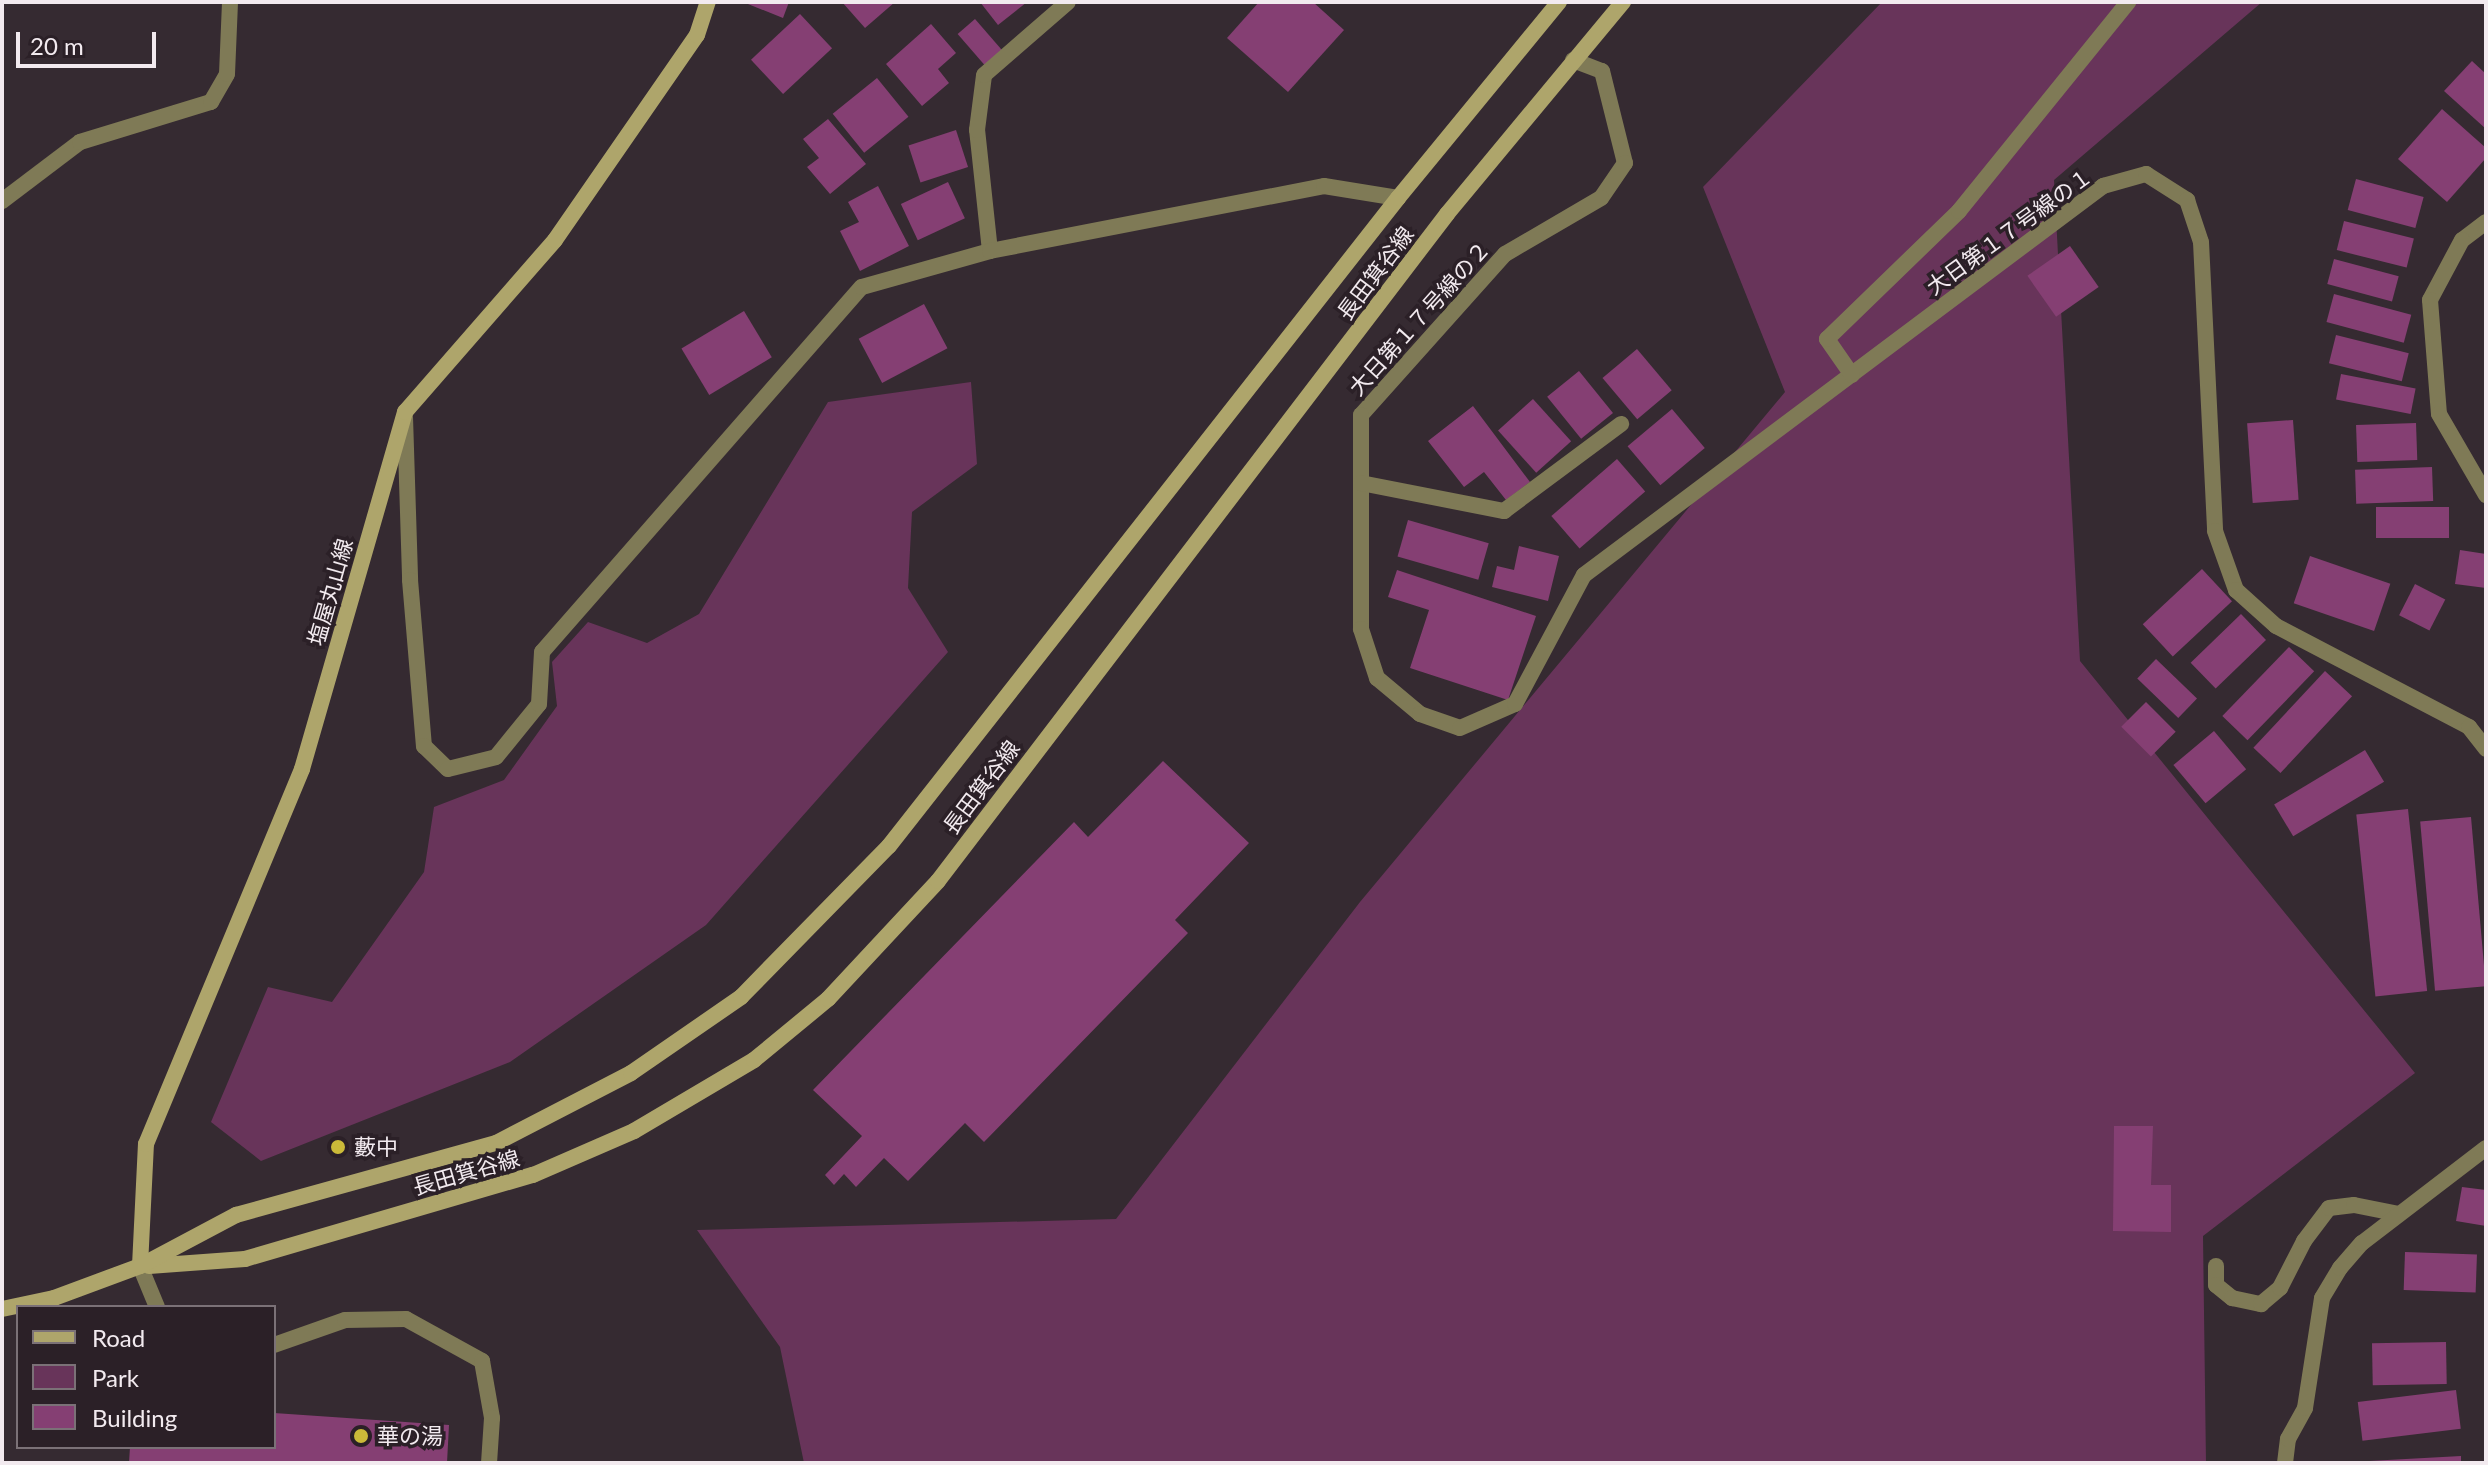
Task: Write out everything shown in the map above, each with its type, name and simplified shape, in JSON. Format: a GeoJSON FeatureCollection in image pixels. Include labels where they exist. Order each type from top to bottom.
{"type":"FeatureCollection","features":[{"type":"Feature","properties":{"kind":"street"},"geometry":{"type":"LineString","coordinates":[[2,201],[80,142],[211,102],[227,74],[230,2]]}},
{"type":"Feature","properties":{"kind":"street","name":"塩屋丸山線"},"geometry":{"type":"LineString","coordinates":[[140,1266],[146,1144],[302,769],[405,412],[555,240],[697,35],[708,2]]}},
{"type":"Feature","properties":{"kind":"street"},"geometry":{"type":"LineString","coordinates":[[990,251],[977,130],[984,75],[1068,2]]}},
{"type":"Feature","properties":{"kind":"street","name":"長田箕谷線"},"geometry":{"type":"LineString","coordinates":[[21,1305],[54,1298],[140,1266],[236,1215],[457,1157],[538,1124],[631,1073],[741,997],[889,846],[1398,198],[1559,2]]}},
{"type":"Feature","properties":{"kind":"street","name":"長田箕谷線"},"geometry":{"type":"LineString","coordinates":[[140,1266],[245,1259],[533,1175],[634,1131],[754,1060],[828,999],[938,881],[1447,214],[1623,2]]}},
{"type":"Feature","properties":{"kind":"street"},"geometry":{"type":"LineString","coordinates":[[1852,375],[1827,339],[1959,211],[2128,2]]}},
{"type":"Feature","properties":{"kind":"street","name":"大日第１７号線の２"},"geometry":{"type":"LineString","coordinates":[[1420,714],[1377,678],[1361,629],[1361,415],[1505,254],[1601,198],[1625,163],[1602,71],[1573,60]]}},
{"type":"Feature","properties":{"kind":"street","name":"大日第１７号線の１"},"geometry":{"type":"LineString","coordinates":[[1420,714],[1460,728],[1515,704],[1584,575],[2103,186],[2146,174],[2187,200],[2201,242],[2215,531],[2236,590],[2276,626],[2469,727],[2486,749]]}},
{"type":"Feature","properties":{"kind":"street"},"geometry":{"type":"LineString","coordinates":[[405,412],[410,580],[424,746],[448,769],[496,757],[539,704],[542,652],[862,287],[990,251],[1324,186],[1398,198]]}},
{"type":"Feature","properties":{"kind":"street"},"geometry":{"type":"LineString","coordinates":[[2486,222],[2462,240],[2430,300],[2439,414],[2486,495]]}},
{"type":"Feature","properties":{"kind":"street"},"geometry":{"type":"LineString","coordinates":[[1361,483],[1504,511],[1621,424]]}},
{"type":"Feature","properties":{"kind":"street"},"geometry":{"type":"LineString","coordinates":[[2285,1463],[2288,1439],[2305,1408],[2322,1298],[2362,1243],[2486,1148]]}},
{"type":"Feature","properties":{"kind":"street"},"geometry":{"type":"LineString","coordinates":[[2216,1266],[2216,1285],[2232,1298],[2261,1304],[2280,1288],[2304,1241],[2329,1208],[2354,1205],[2399,1214]]}},
{"type":"Feature","properties":{"kind":"street"},"geometry":{"type":"LineString","coordinates":[[140,1266],[156,1305]]}},
{"type":"Feature","properties":{"kind":"street"},"geometry":{"type":"LineString","coordinates":[[276,1344],[345,1320],[406,1319],[482,1361],[492,1418],[489,1463]]}},
{"type":"Feature","properties":{"kind":"green space"},"geometry":{"type":"Polygon","coordinates":[[[1882,2],[2262,2],[2054,180],[2080,661],[2415,1073],[2203,1236],[2206,1463],[804,1463],[780,1347],[697,1230],[1116,1219],[1360,902],[1785,392],[1703,187],[1882,2]]]}},
{"type":"Feature","properties":{"kind":"green space"},"geometry":{"type":"Polygon","coordinates":[[[971,382],[977,464],[912,512],[908,588],[948,652],[706,925],[510,1062],[261,1161],[211,1122],[268,987],[332,1002],[424,872],[434,807],[504,780],[557,706],[552,662],[588,622],[647,643],[699,614],[828,402],[971,382]]]}},
{"type":"Feature","properties":{"kind":"building"},"geometry":{"type":"Polygon","coordinates":[[[743,2],[789,2],[783,18],[743,2]]]}},
{"type":"Feature","properties":{"kind":"building"},"geometry":{"type":"Polygon","coordinates":[[[842,2],[895,2],[865,28],[842,2]]]}},
{"type":"Feature","properties":{"kind":"building"},"geometry":{"type":"Polygon","coordinates":[[[980,2],[1027,2],[998,25],[980,2]]]}},
{"type":"Feature","properties":{"kind":"building"},"geometry":{"type":"Polygon","coordinates":[[[1259,2],[1313,2],[1344,30],[1288,92],[1227,38],[1259,2]]]}},
{"type":"Feature","properties":{"kind":"building"},"geometry":{"type":"Polygon","coordinates":[[[800,14],[832,48],[783,94],[751,60],[800,14]]]}},
{"type":"Feature","properties":{"kind":"building"},"geometry":{"type":"Polygon","coordinates":[[[975,19],[1002,50],[985,65],[958,34],[975,19]]]}},
{"type":"Feature","properties":{"kind":"building"},"geometry":{"type":"Polygon","coordinates":[[[931,24],[956,53],[938,69],[949,83],[922,106],[886,64],[931,24]]]}},
{"type":"Feature","properties":{"kind":"building"},"geometry":{"type":"Polygon","coordinates":[[[2472,61],[2486,74],[2486,129],[2444,91],[2472,61]]]}},
{"type":"Feature","properties":{"kind":"building"},"geometry":{"type":"Polygon","coordinates":[[[877,78],[908,117],[864,153],[833,114],[877,78]]]}},
{"type":"Feature","properties":{"kind":"building"},"geometry":{"type":"Polygon","coordinates":[[[2442,109],[2486,148],[2486,158],[2447,202],[2398,159],[2442,109]]]}},
{"type":"Feature","properties":{"kind":"building"},"geometry":{"type":"Polygon","coordinates":[[[828,119],[866,164],[830,194],[807,167],[819,158],[803,139],[828,119]]]}},
{"type":"Feature","properties":{"kind":"building"},"geometry":{"type":"Polygon","coordinates":[[[956,130],[968,167],[920,183],[908,145],[956,130]]]}},
{"type":"Feature","properties":{"kind":"building"},"geometry":{"type":"Polygon","coordinates":[[[2356,179],[2424,197],[2415,228],[2348,210],[2356,179]]]}},
{"type":"Feature","properties":{"kind":"building"},"geometry":{"type":"Polygon","coordinates":[[[948,182],[965,218],[918,240],[901,204],[948,182]]]}},
{"type":"Feature","properties":{"kind":"building"},"geometry":{"type":"Polygon","coordinates":[[[878,186],[909,246],[860,271],[840,231],[859,222],[848,202],[878,186]]]}},
{"type":"Feature","properties":{"kind":"building"},"geometry":{"type":"Polygon","coordinates":[[[2344,221],[2414,238],[2407,268],[2337,250],[2344,221]]]}},
{"type":"Feature","properties":{"kind":"building"},"geometry":{"type":"Polygon","coordinates":[[[2070,246],[2099,287],[2056,317],[2027,276],[2070,246]]]}},
{"type":"Feature","properties":{"kind":"building"},"geometry":{"type":"Polygon","coordinates":[[[2334,259],[2399,276],[2392,301],[2327,284],[2334,259]]]}},
{"type":"Feature","properties":{"kind":"building"},"geometry":{"type":"Polygon","coordinates":[[[2334,294],[2411,315],[2404,343],[2326,322],[2334,294]]]}},
{"type":"Feature","properties":{"kind":"building"},"geometry":{"type":"Polygon","coordinates":[[[924,304],[947,348],[882,383],[859,339],[924,304]]]}},
{"type":"Feature","properties":{"kind":"building"},"geometry":{"type":"Polygon","coordinates":[[[744,311],[772,357],[709,395],[681,349],[744,311]]]}},
{"type":"Feature","properties":{"kind":"building"},"geometry":{"type":"Polygon","coordinates":[[[2336,335],[2409,353],[2402,381],[2329,363],[2336,335]]]}},
{"type":"Feature","properties":{"kind":"building"},"geometry":{"type":"Polygon","coordinates":[[[1637,349],[1672,390],[1637,419],[1603,378],[1637,349]]]}},
{"type":"Feature","properties":{"kind":"building"},"geometry":{"type":"Polygon","coordinates":[[[1579,371],[1613,413],[1581,439],[1547,397],[1579,371]]]}},
{"type":"Feature","properties":{"kind":"building"},"geometry":{"type":"Polygon","coordinates":[[[2341,374],[2416,389],[2411,414],[2336,400],[2341,374]]]}},
{"type":"Feature","properties":{"kind":"building"},"geometry":{"type":"Polygon","coordinates":[[[1533,399],[1571,441],[1536,473],[1498,430],[1533,399]]]}},
{"type":"Feature","properties":{"kind":"building"},"geometry":{"type":"Polygon","coordinates":[[[1473,406],[1530,482],[1506,500],[1484,472],[1464,487],[1428,441],[1473,406]]]}},
{"type":"Feature","properties":{"kind":"building"},"geometry":{"type":"Polygon","coordinates":[[[1672,409],[1705,448],[1660,485],[1628,446],[1672,409]]]}},
{"type":"Feature","properties":{"kind":"building"},"geometry":{"type":"Polygon","coordinates":[[[2293,420],[2299,500],[2253,503],[2247,423],[2293,420]]]}},
{"type":"Feature","properties":{"kind":"building"},"geometry":{"type":"Polygon","coordinates":[[[2416,423],[2417,460],[2357,462],[2356,425],[2416,423]]]}},
{"type":"Feature","properties":{"kind":"building"},"geometry":{"type":"Polygon","coordinates":[[[1617,459],[1645,491],[1580,549],[1551,516],[1617,459]]]}},
{"type":"Feature","properties":{"kind":"building"},"geometry":{"type":"Polygon","coordinates":[[[2432,467],[2433,501],[2356,504],[2355,470],[2432,467]]]}},
{"type":"Feature","properties":{"kind":"building"},"geometry":{"type":"Polygon","coordinates":[[[2376,507],[2449,507],[2449,538],[2376,538],[2376,507]]]}},
{"type":"Feature","properties":{"kind":"building"},"geometry":{"type":"Polygon","coordinates":[[[1408,520],[1489,543],[1478,580],[1398,557],[1408,520]]]}},
{"type":"Feature","properties":{"kind":"building"},"geometry":{"type":"Polygon","coordinates":[[[1519,546],[1559,556],[1548,601],[1492,587],[1497,566],[1514,570],[1519,546]]]}},
{"type":"Feature","properties":{"kind":"building"},"geometry":{"type":"Polygon","coordinates":[[[2460,550],[2486,554],[2486,588],[2455,584],[2460,550]]]}},
{"type":"Feature","properties":{"kind":"building"},"geometry":{"type":"Polygon","coordinates":[[[2310,556],[2390,584],[2374,631],[2294,603],[2310,556]]]}},
{"type":"Feature","properties":{"kind":"building"},"geometry":{"type":"Polygon","coordinates":[[[2202,569],[2232,601],[2173,656],[2143,624],[2202,569]]]}},
{"type":"Feature","properties":{"kind":"building"},"geometry":{"type":"Polygon","coordinates":[[[1397,570],[1536,616],[1508,700],[1410,668],[1429,610],[1388,597],[1397,570]]]}},
{"type":"Feature","properties":{"kind":"building"},"geometry":{"type":"Polygon","coordinates":[[[2415,584],[2445,599],[2429,631],[2399,615],[2415,584]]]}},
{"type":"Feature","properties":{"kind":"building"},"geometry":{"type":"Polygon","coordinates":[[[2241,614],[2266,640],[2216,689],[2191,663],[2241,614]]]}},
{"type":"Feature","properties":{"kind":"building"},"geometry":{"type":"Polygon","coordinates":[[[2289,647],[2314,671],[2247,740],[2222,716],[2289,647]]]}},
{"type":"Feature","properties":{"kind":"building"},"geometry":{"type":"Polygon","coordinates":[[[2156,659],[2197,699],[2178,718],[2137,678],[2156,659]]]}},
{"type":"Feature","properties":{"kind":"building"},"geometry":{"type":"Polygon","coordinates":[[[2325,671],[2352,696],[2280,773],[2253,748],[2325,671]]]}},
{"type":"Feature","properties":{"kind":"building"},"geometry":{"type":"Polygon","coordinates":[[[2146,702],[2176,732],[2151,756],[2121,727],[2146,702]]]}},
{"type":"Feature","properties":{"kind":"building"},"geometry":{"type":"Polygon","coordinates":[[[2214,731],[2246,769],[2206,803],[2173,765],[2214,731]]]}},
{"type":"Feature","properties":{"kind":"building"},"geometry":{"type":"Polygon","coordinates":[[[2365,750],[2384,782],[2293,836],[2274,805],[2365,750]]]}},
{"type":"Feature","properties":{"kind":"building"},"geometry":{"type":"Polygon","coordinates":[[[1163,761],[1249,843],[1175,920],[1188,933],[984,1142],[965,1123],[908,1181],[884,1158],[856,1187],[844,1174],[834,1185],[825,1175],[862,1136],[813,1090],[1074,822],[1088,837],[1163,761]]]}},
{"type":"Feature","properties":{"kind":"building"},"geometry":{"type":"Polygon","coordinates":[[[2408,809],[2427,991],[2375,996],[2356,814],[2408,809]]]}},
{"type":"Feature","properties":{"kind":"building"},"geometry":{"type":"Polygon","coordinates":[[[2471,817],[2486,986],[2435,991],[2420,821],[2471,817]]]}},
{"type":"Feature","properties":{"kind":"building"},"geometry":{"type":"Polygon","coordinates":[[[2114,1126],[2153,1126],[2151,1185],[2171,1185],[2171,1232],[2113,1231],[2114,1126]]]}},
{"type":"Feature","properties":{"kind":"building"},"geometry":{"type":"Polygon","coordinates":[[[2462,1187],[2486,1190],[2486,1226],[2456,1221],[2462,1187]]]}},
{"type":"Feature","properties":{"kind":"building"},"geometry":{"type":"Polygon","coordinates":[[[2405,1252],[2477,1255],[2476,1292],[2404,1290],[2405,1252]]]}},
{"type":"Feature","properties":{"kind":"building"},"geometry":{"type":"Polygon","coordinates":[[[2446,1342],[2447,1384],[2373,1385],[2372,1343],[2446,1342]]]}},
{"type":"Feature","properties":{"kind":"building"},"geometry":{"type":"Polygon","coordinates":[[[2456,1390],[2461,1429],[2362,1441],[2358,1402],[2456,1390]]]}},
{"type":"Feature","properties":{"kind":"building","name":"華の湯"},"geometry":{"type":"Polygon","coordinates":[[[276,1413],[449,1425],[447,1463],[129,1463],[130,1449],[276,1449],[276,1413]]]}},
{"type":"Feature","properties":{"kind":"building"},"geometry":{"type":"Polygon","coordinates":[[[2461,1456],[2461,1463],[2369,1463],[2369,1461],[2461,1456]]]}},
{"type":"Feature","properties":{"kind":"place","name":"藪中"},"geometry":{"type":"Point","coordinates":[338,1147]}},
{"type":"Feature","properties":{"kind":"place","name":"華の湯"},"geometry":{"type":"Point","coordinates":[361,1436]}}]}
